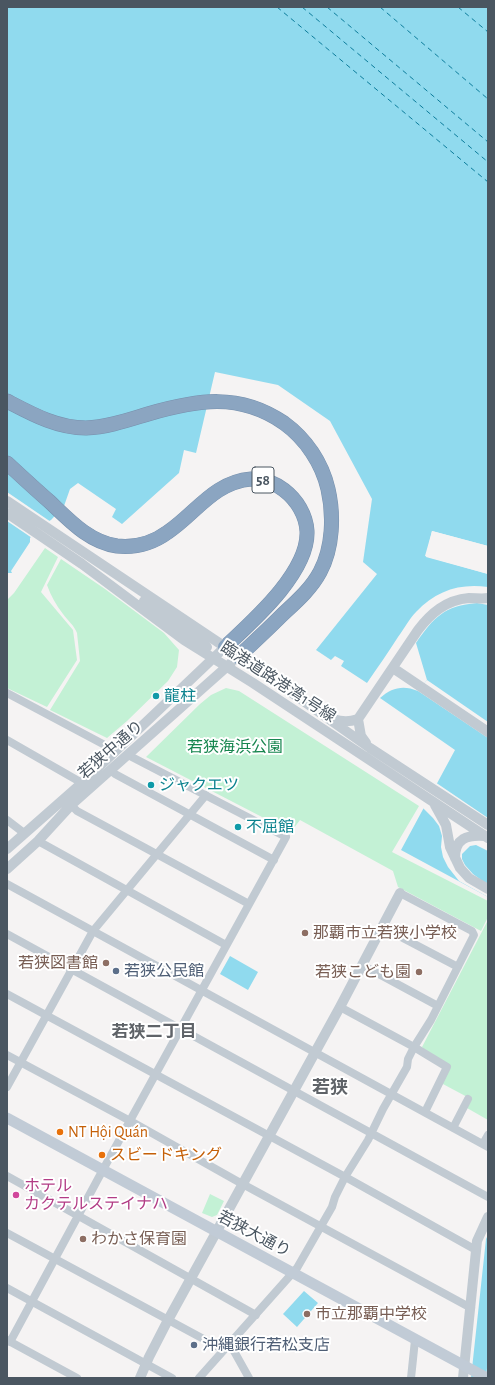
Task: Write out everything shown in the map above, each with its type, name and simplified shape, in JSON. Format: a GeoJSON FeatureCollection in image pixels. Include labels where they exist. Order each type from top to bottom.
{"type":"FeatureCollection","features":[{"type":"Feature","properties":{"kind":"highway"},"geometry":{"type":"LineString","coordinates":[[7,401],[33,415],[52,422],[73,427],[87,428],[123,422],[175,406],[195,402],[223,401],[239,403],[255,408],[277,418],[293,430],[304,442],[315,457],[325,479],[330,495],[332,517],[324,563],[317,577],[298,601],[238,657]]}},
{"type":"Feature","properties":{"kind":"highway","name":"58"},"geometry":{"type":"LineString","coordinates":[[7,463],[73,524],[93,538],[118,546],[139,546],[159,538],[169,532],[214,493],[234,482],[263,480],[273,483],[289,494],[302,511],[306,521],[307,532],[303,554],[291,576],[275,598],[219,653]]}},
{"type":"Feature","properties":{"kind":"main road","name":"若狭大通り"},"geometry":{"type":"LineString","coordinates":[[7,1118],[415,1340],[466,1371],[487,1378]]}},
{"type":"Feature","properties":{"kind":"street"},"geometry":{"type":"LineString","coordinates":[[7,501],[59,542]]}},
{"type":"Feature","properties":{"kind":"street"},"geometry":{"type":"LineString","coordinates":[[7,513],[59,542]]}},
{"type":"Feature","properties":{"kind":"street","name":"臨港道路港湾1号線"},"geometry":{"type":"LineString","coordinates":[[59,542],[122,579],[219,653]]}},
{"type":"Feature","properties":{"kind":"street","name":"臨港道路港湾1号線"},"geometry":{"type":"LineString","coordinates":[[59,542],[82,564],[184,640],[219,653],[238,657],[326,716],[370,748],[488,825]]}},
{"type":"Feature","properties":{"kind":"street"},"geometry":{"type":"LineString","coordinates":[[326,716],[341,722],[350,722],[358,719],[427,618],[439,608],[461,599],[488,598]]}},
{"type":"Feature","properties":{"kind":"street","name":"若狭中通り"},"geometry":{"type":"LineString","coordinates":[[7,869],[38,841],[82,783],[219,653]]}},
{"type":"Feature","properties":{"kind":"street"},"geometry":{"type":"LineString","coordinates":[[219,653],[226,667]]}},
{"type":"Feature","properties":{"kind":"street","name":"若狭中通り"},"geometry":{"type":"LineString","coordinates":[[7,849],[24,834],[110,770],[238,657]]}},
{"type":"Feature","properties":{"kind":"street","name":"臨港道路港湾1号線"},"geometry":{"type":"LineString","coordinates":[[226,667],[486,837]]}},
{"type":"Feature","properties":{"kind":"street"},"geometry":{"type":"LineString","coordinates":[[393,668],[488,732]]}},
{"type":"Feature","properties":{"kind":"street"},"geometry":{"type":"LineString","coordinates":[[7,692],[116,751]]}},
{"type":"Feature","properties":{"kind":"street"},"geometry":{"type":"LineString","coordinates":[[358,719],[361,736],[370,748]]}},
{"type":"Feature","properties":{"kind":"street"},"geometry":{"type":"LineString","coordinates":[[7,740],[82,783]]}},
{"type":"Feature","properties":{"kind":"street"},"geometry":{"type":"LineString","coordinates":[[77,1378],[9,1341],[286,837],[128,755]]}},
{"type":"Feature","properties":{"kind":"street"},"geometry":{"type":"LineString","coordinates":[[110,770],[274,860]]}},
{"type":"Feature","properties":{"kind":"street"},"geometry":{"type":"LineString","coordinates":[[7,1087],[93,931],[206,796]]}},
{"type":"Feature","properties":{"kind":"street"},"geometry":{"type":"LineString","coordinates":[[68,802],[77,811],[249,904]]}},
{"type":"Feature","properties":{"kind":"street"},"geometry":{"type":"LineString","coordinates":[[432,802],[441,814],[446,825],[450,847],[460,868],[469,878],[488,889]]}},
{"type":"Feature","properties":{"kind":"street"},"geometry":{"type":"LineString","coordinates":[[7,820],[24,834]]}},
{"type":"Feature","properties":{"kind":"street"},"geometry":{"type":"LineString","coordinates":[[455,860],[455,851],[463,839],[473,835],[486,837]]}},
{"type":"Feature","properties":{"kind":"street"},"geometry":{"type":"LineString","coordinates":[[38,841],[226,945]]}},
{"type":"Feature","properties":{"kind":"street"},"geometry":{"type":"LineString","coordinates":[[7,884],[486,1145],[488,1135]]}},
{"type":"Feature","properties":{"kind":"street"},"geometry":{"type":"LineString","coordinates":[[140,1378],[145,1364],[168,1320],[340,1007],[400,893],[472,931],[474,935],[438,1006],[408,1059],[406,1067],[360,1155],[345,1177],[335,1197],[332,1207],[298,1268],[199,1378]]}},
{"type":"Feature","properties":{"kind":"street"},"geometry":{"type":"LineString","coordinates":[[382,927],[458,967]]}},
{"type":"Feature","properties":{"kind":"street"},"geometry":{"type":"LineString","coordinates":[[7,934],[293,1092],[488,1197]]}},
{"type":"Feature","properties":{"kind":"street"},"geometry":{"type":"LineString","coordinates":[[362,966],[438,1006]]}},
{"type":"Feature","properties":{"kind":"street"},"geometry":{"type":"LineString","coordinates":[[7,994],[345,1177],[476,1250]]}},
{"type":"Feature","properties":{"kind":"street"},"geometry":{"type":"LineString","coordinates":[[340,1007],[447,1067],[425,1112]]}},
{"type":"Feature","properties":{"kind":"street"},"geometry":{"type":"LineString","coordinates":[[7,1055],[130,1120],[243,1184],[470,1308]]}},
{"type":"Feature","properties":{"kind":"street"},"geometry":{"type":"LineString","coordinates":[[453,1128],[468,1099]]}},
{"type":"Feature","properties":{"kind":"street"},"geometry":{"type":"LineString","coordinates":[[7,1176],[256,1314]]}},
{"type":"Feature","properties":{"kind":"street"},"geometry":{"type":"LineString","coordinates":[[466,1371],[470,1308],[476,1250],[480,1233],[488,1217]]}},
{"type":"Feature","properties":{"kind":"street"},"geometry":{"type":"LineString","coordinates":[[7,1233],[224,1350]]}},
{"type":"Feature","properties":{"kind":"street"},"geometry":{"type":"LineString","coordinates":[[7,1288],[172,1378]]}},
{"type":"Feature","properties":{"kind":"street"},"geometry":{"type":"LineString","coordinates":[[411,1378],[415,1340]]}},
{"type":"Feature","properties":{"kind":"street"},"geometry":{"type":"LineString","coordinates":[[230,1344],[249,1378]]}},
{"type":"Feature","properties":{"kind":"green space"},"geometry":{"type":"Polygon","coordinates":[[[45,548],[58,557],[41,592],[73,630],[77,660],[47,707],[7,688],[7,600],[14,593],[45,548]]]}},
{"type":"Feature","properties":{"kind":"green space"},"geometry":{"type":"Polygon","coordinates":[[[61,559],[105,589],[164,633],[179,650],[177,667],[168,681],[127,721],[107,738],[50,710],[80,661],[77,633],[56,604],[47,585],[61,559]]]}},
{"type":"Feature","properties":{"kind":"green space","name":"若狭海浜公園"},"geometry":{"type":"Polygon","coordinates":[[[226,688],[239,691],[419,806],[392,852],[488,901],[488,917],[481,931],[398,887],[393,871],[300,820],[291,832],[146,757],[200,704],[211,695],[226,688]]]}},
{"type":"Feature","properties":{"kind":"green space"},"geometry":{"type":"Polygon","coordinates":[[[488,920],[488,1120],[467,1108],[471,1099],[441,1083],[449,1065],[425,1051],[422,1047],[488,920]]]}},
{"type":"Feature","properties":{"kind":"green space"},"geometry":{"type":"Polygon","coordinates":[[[210,1194],[224,1201],[217,1215],[212,1217],[202,1213],[210,1194]]]}},
{"type":"Feature","properties":{"kind":"water"},"geometry":{"type":"Polygon","coordinates":[[[7,7],[488,7],[488,546],[432,531],[426,557],[488,574],[488,587],[467,586],[449,590],[440,594],[424,605],[411,618],[367,683],[341,666],[344,661],[335,656],[331,660],[316,650],[377,574],[363,562],[372,499],[330,421],[278,385],[215,372],[196,453],[184,450],[179,473],[122,524],[112,517],[116,509],[78,483],[70,489],[64,506],[51,520],[42,525],[30,538],[30,542],[11,571],[12,573],[7,573],[7,7]]]}},
{"type":"Feature","properties":{"kind":"water"},"geometry":{"type":"Polygon","coordinates":[[[477,603],[488,605],[488,897],[401,850],[455,750],[380,698],[389,691],[398,688],[408,688],[418,691],[427,680],[416,643],[428,626],[441,614],[456,607],[477,603]]]}},
{"type":"Feature","properties":{"kind":"water"},"geometry":{"type":"Polygon","coordinates":[[[230,956],[258,972],[248,990],[220,974],[230,956]]]}},
{"type":"Feature","properties":{"kind":"water"},"geometry":{"type":"Polygon","coordinates":[[[488,1235],[488,1358],[486,1378],[471,1378],[486,1239],[488,1235]]]}},
{"type":"Feature","properties":{"kind":"water"},"geometry":{"type":"Polygon","coordinates":[[[304,1291],[318,1303],[297,1327],[283,1314],[304,1291]]]}},
{"type":"Feature","properties":{"kind":"pier"},"geometry":{"type":"Polygon","coordinates":[[[7,492],[51,522],[44,526],[32,538],[7,521],[7,492]]]}},
{"type":"Feature","properties":{"kind":"pier"},"geometry":{"type":"Polygon","coordinates":[[[432,531],[488,546],[488,548],[433,534],[428,555],[488,572],[488,574],[425,556],[432,531]]]}},
{"type":"Feature","properties":{"kind":"pier"},"geometry":{"type":"Polygon","coordinates":[[[427,680],[488,722],[488,738],[418,691],[427,680]]]}},
{"type":"Feature","properties":{"kind":"pier"},"geometry":{"type":"Polygon","coordinates":[[[435,782],[488,818],[488,851],[476,845],[470,846],[462,854],[462,859],[473,874],[488,885],[488,897],[459,881],[448,867],[443,857],[441,847],[442,836],[439,826],[422,807],[435,782]]]}},
{"type":"Feature","properties":{"kind":"ferry route"},"geometry":{"type":"LineString","coordinates":[[277,7],[488,182]]}},
{"type":"Feature","properties":{"kind":"ferry route"},"geometry":{"type":"LineString","coordinates":[[302,7],[488,162]]}},
{"type":"Feature","properties":{"kind":"ferry route"},"geometry":{"type":"LineString","coordinates":[[327,7],[488,142]]}},
{"type":"Feature","properties":{"kind":"ferry route"},"geometry":{"type":"LineString","coordinates":[[380,7],[488,99]]}},
{"type":"Feature","properties":{"kind":"ferry route"},"geometry":{"type":"LineString","coordinates":[[458,7],[488,32]]}},
{"type":"Feature","properties":{"kind":"place","name":"龍柱"},"geometry":{"type":"Point","coordinates":[156,696]}},
{"type":"Feature","properties":{"kind":"place","name":"ジャクエツ"},"geometry":{"type":"Point","coordinates":[151,785]}},
{"type":"Feature","properties":{"kind":"place","name":"不屈館"},"geometry":{"type":"Point","coordinates":[238,827]}},
{"type":"Feature","properties":{"kind":"place","name":"那覇市立若狭小学校"},"geometry":{"type":"Point","coordinates":[305,933]}},
{"type":"Feature","properties":{"kind":"place","name":"若狭図書館"},"geometry":{"type":"Point","coordinates":[106,963]}},
{"type":"Feature","properties":{"kind":"place","name":"若狭公民館"},"geometry":{"type":"Point","coordinates":[116,971]}},
{"type":"Feature","properties":{"kind":"place","name":"若狭こども園"},"geometry":{"type":"Point","coordinates":[419,972]}},
{"type":"Feature","properties":{"kind":"place","name":"NT Hội Quán"},"geometry":{"type":"Point","coordinates":[60,1132]}},
{"type":"Feature","properties":{"kind":"place","name":"スビードキング"},"geometry":{"type":"Point","coordinates":[102,1155]}},
{"type":"Feature","properties":{"kind":"place","name":"ホテル カクテルステイナハ"},"geometry":{"type":"Point","coordinates":[16,1195]}},
{"type":"Feature","properties":{"kind":"place","name":"わかさ保育園"},"geometry":{"type":"Point","coordinates":[83,1239]}},
{"type":"Feature","properties":{"kind":"place","name":"市立那覇中学校"},"geometry":{"type":"Point","coordinates":[307,1314]}},
{"type":"Feature","properties":{"kind":"place","name":"沖縄銀行若松支店"},"geometry":{"type":"Point","coordinates":[194,1345]}},
{"type":"Feature","properties":{"kind":"district","name":"若狭二丁目"},"geometry":{"type":"Point","coordinates":[154,1032]}},
{"type":"Feature","properties":{"kind":"district","name":"若狭"},"geometry":{"type":"Point","coordinates":[330,1088]}}]}
